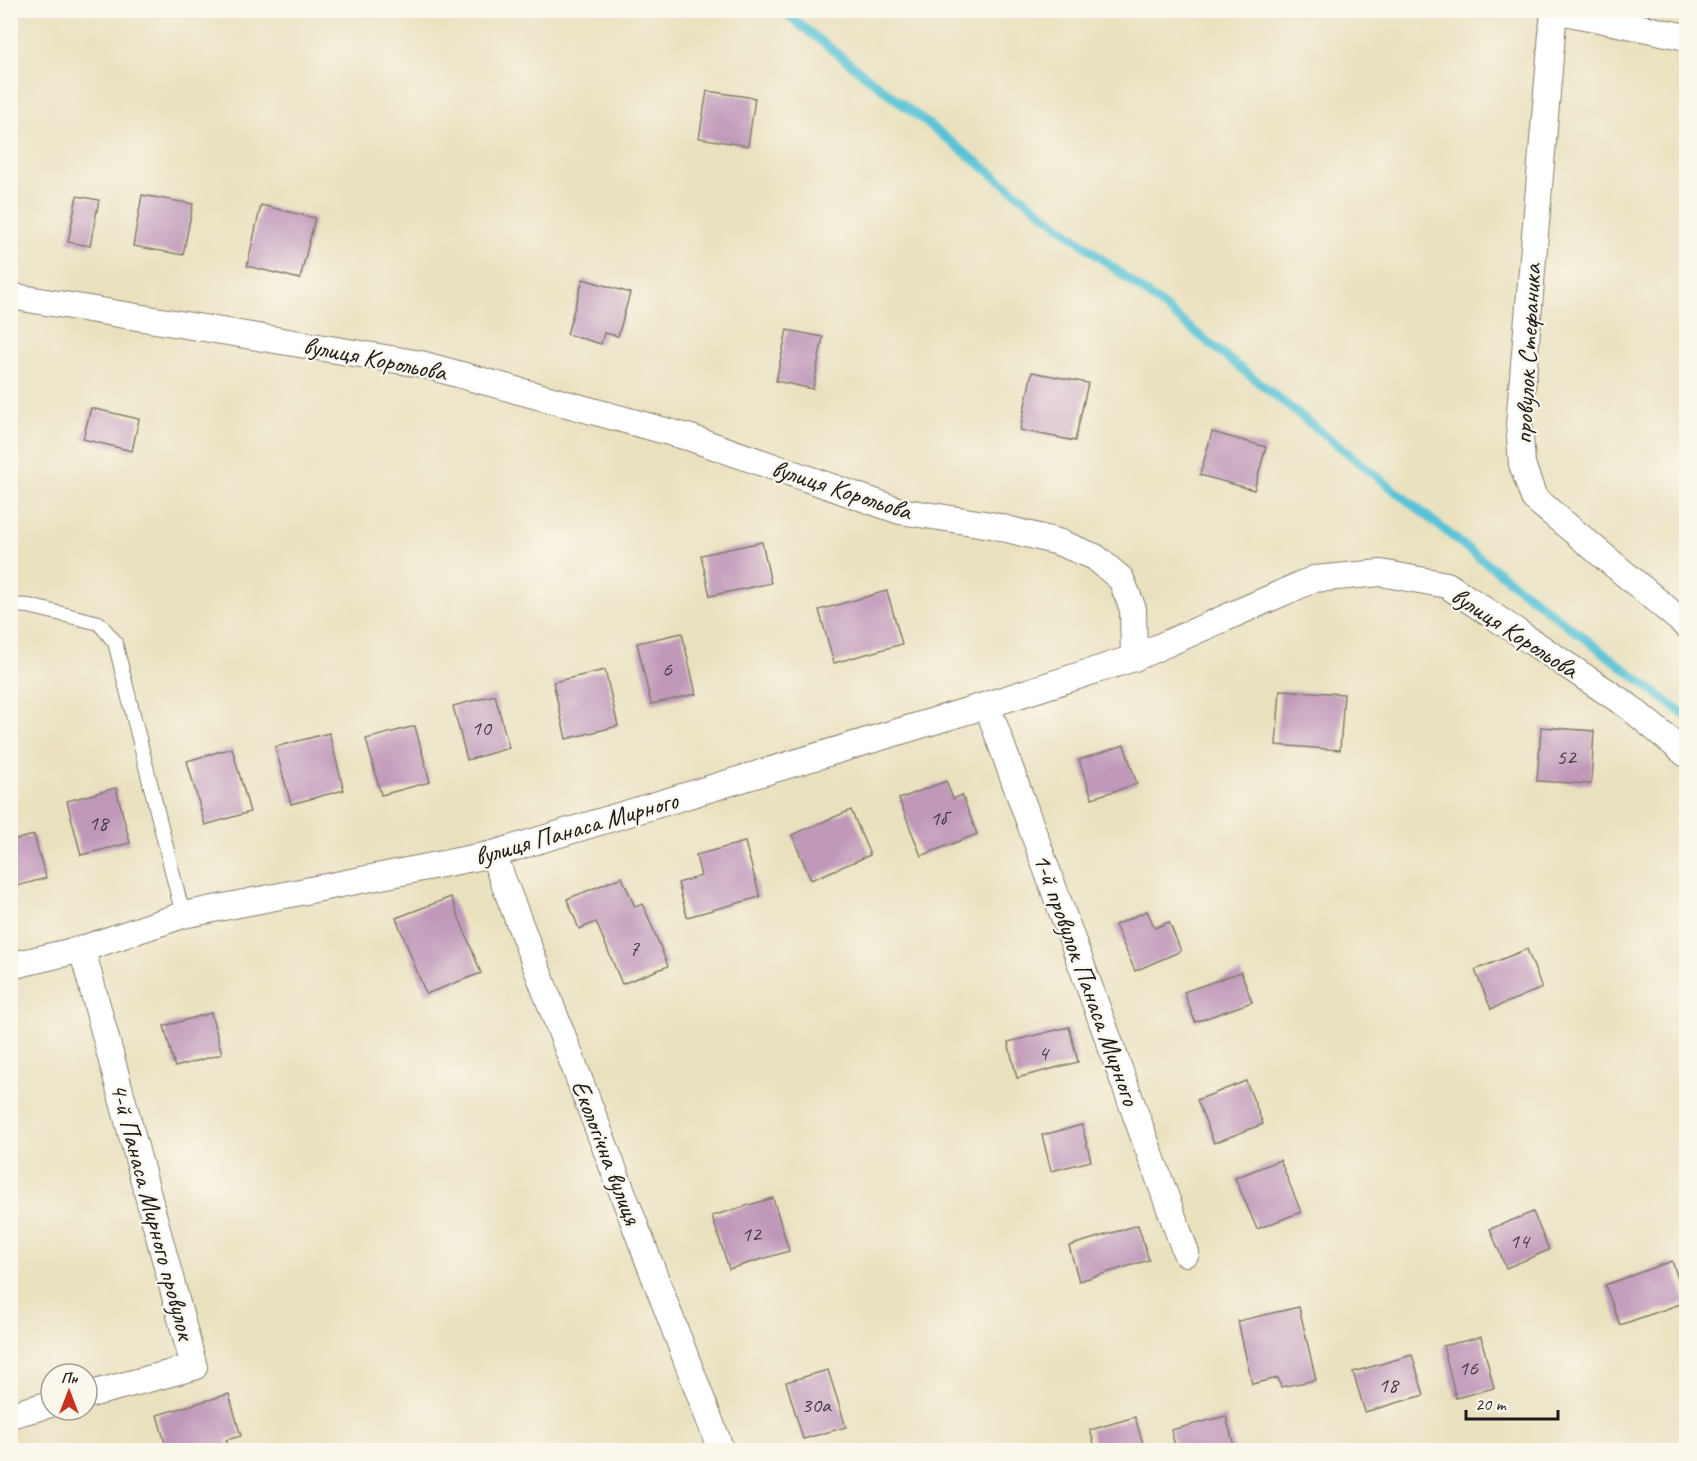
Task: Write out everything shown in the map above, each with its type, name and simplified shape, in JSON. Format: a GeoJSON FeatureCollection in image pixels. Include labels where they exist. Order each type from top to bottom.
{"type":"FeatureCollection","features":[{"type":"Feature","properties":{"kind":"street"},"geometry":{"type":"LineString","coordinates":[[1554,10],[1686,36]]}},
{"type":"Feature","properties":{"kind":"street","name":"провулок Стефаника"},"geometry":{"type":"LineString","coordinates":[[1554,10],[1519,424],[1522,464],[1534,498],[1686,625]]}},
{"type":"Feature","properties":{"kind":"street","name":"вулиця Корольова"},"geometry":{"type":"LineString","coordinates":[[10,296],[421,364],[692,438],[900,511],[991,525],[1058,542],[1095,557],[1121,579],[1133,609],[1134,658],[1314,579],[1381,573],[1447,585],[1628,706],[1686,754]]}},
{"type":"Feature","properties":{"kind":"street","name":"вулиця Панаса Мирного"},"geometry":{"type":"LineString","coordinates":[[10,966],[82,949],[183,915],[494,854],[987,705],[1134,658]]}},
{"type":"Feature","properties":{"kind":"street","name":"1-й провулок Панаса Мирного"},"geometry":{"type":"LineString","coordinates":[[987,705],[1186,1253]]}},
{"type":"Feature","properties":{"kind":"street","name":"Екологічна вулиця"},"geometry":{"type":"LineString","coordinates":[[494,854],[721,1450]]}},
{"type":"Feature","properties":{"kind":"street","name":"4-й Панаса Мирного провулок"},"geometry":{"type":"LineString","coordinates":[[82,949],[194,1367],[99,1392]]}},
{"type":"Feature","properties":{"kind":"street"},"geometry":{"type":"LineString","coordinates":[[10,1415],[39,1407]]}},
{"type":"Feature","properties":{"kind":"lane"},"geometry":{"type":"LineString","coordinates":[[10,605],[29,606],[99,623],[115,642],[183,915]]}},
{"type":"Feature","properties":{"kind":"building"},"geometry":{"type":"Polygon","coordinates":[[[707,91],[755,98],[748,146],[699,138],[707,91]]]}},
{"type":"Feature","properties":{"kind":"building"},"geometry":{"type":"Polygon","coordinates":[[[142,195],[193,204],[183,255],[133,246],[142,195]]]}},
{"type":"Feature","properties":{"kind":"building"},"geometry":{"type":"Polygon","coordinates":[[[77,196],[99,200],[90,246],[68,242],[77,196]]]}},
{"type":"Feature","properties":{"kind":"building"},"geometry":{"type":"Polygon","coordinates":[[[261,205],[315,218],[300,279],[247,266],[261,205]]]}},
{"type":"Feature","properties":{"kind":"building"},"geometry":{"type":"Polygon","coordinates":[[[583,279],[630,293],[618,336],[604,333],[601,344],[567,334],[583,279]]]}},
{"type":"Feature","properties":{"kind":"building"},"geometry":{"type":"Polygon","coordinates":[[[787,330],[823,337],[813,389],[776,381],[787,330]]]}},
{"type":"Feature","properties":{"kind":"building"},"geometry":{"type":"Polygon","coordinates":[[[1032,372],[1088,383],[1075,441],[1020,430],[1032,372]]]}},
{"type":"Feature","properties":{"kind":"building"},"geometry":{"type":"Polygon","coordinates":[[[91,408],[139,419],[132,451],[83,439],[91,408]]]}},
{"type":"Feature","properties":{"kind":"building"},"geometry":{"type":"Polygon","coordinates":[[[1212,432],[1266,447],[1254,490],[1200,475],[1212,432]]]}},
{"type":"Feature","properties":{"kind":"building"},"geometry":{"type":"Polygon","coordinates":[[[762,542],[771,583],[710,596],[701,555],[762,542]]]}},
{"type":"Feature","properties":{"kind":"building"},"geometry":{"type":"Polygon","coordinates":[[[887,591],[902,644],[834,663],[819,610],[887,591]]]}},
{"type":"Feature","properties":{"kind":"building"},"geometry":{"type":"Polygon","coordinates":[[[682,633],[696,694],[651,704],[637,643],[682,633]]]}},
{"type":"Feature","properties":{"kind":"building"},"geometry":{"type":"Polygon","coordinates":[[[605,670],[618,726],[566,739],[553,682],[605,670]]]}},
{"type":"Feature","properties":{"kind":"building"},"geometry":{"type":"Polygon","coordinates":[[[1280,690],[1344,694],[1340,750],[1276,745],[1280,690]]]}},
{"type":"Feature","properties":{"kind":"building"},"geometry":{"type":"Polygon","coordinates":[[[495,695],[509,748],[467,760],[453,706],[495,695]]]}},
{"type":"Feature","properties":{"kind":"building"},"geometry":{"type":"Polygon","coordinates":[[[415,726],[430,782],[381,795],[366,739],[415,726]]]}},
{"type":"Feature","properties":{"kind":"building"},"geometry":{"type":"Polygon","coordinates":[[[1541,727],[1594,731],[1591,784],[1537,781],[1541,727]]]}},
{"type":"Feature","properties":{"kind":"building"},"geometry":{"type":"Polygon","coordinates":[[[329,733],[344,790],[291,804],[275,747],[329,733]]]}},
{"type":"Feature","properties":{"kind":"building"},"geometry":{"type":"Polygon","coordinates":[[[1124,745],[1137,784],[1092,798],[1079,760],[1124,745]]]}},
{"type":"Feature","properties":{"kind":"building"},"geometry":{"type":"Polygon","coordinates":[[[232,748],[250,812],[205,825],[187,761],[232,748]]]}},
{"type":"Feature","properties":{"kind":"building"},"geometry":{"type":"Polygon","coordinates":[[[946,781],[953,799],[962,795],[977,834],[921,856],[899,799],[946,781]]]}},
{"type":"Feature","properties":{"kind":"building"},"geometry":{"type":"Polygon","coordinates":[[[116,788],[130,843],[81,855],[67,801],[116,788]]]}},
{"type":"Feature","properties":{"kind":"building"},"geometry":{"type":"Polygon","coordinates":[[[851,810],[870,855],[811,880],[792,835],[851,810]]]}},
{"type":"Feature","properties":{"kind":"building"},"geometry":{"type":"Polygon","coordinates":[[[34,835],[46,878],[10,888],[10,841],[34,835]]]}},
{"type":"Feature","properties":{"kind":"building"},"geometry":{"type":"Polygon","coordinates":[[[745,842],[760,897],[687,917],[678,883],[701,876],[696,855],[745,842]]]}},
{"type":"Feature","properties":{"kind":"building"},"geometry":{"type":"Polygon","coordinates":[[[622,877],[635,907],[643,904],[668,966],[622,984],[596,922],[579,929],[567,899],[622,877]]]}},
{"type":"Feature","properties":{"kind":"building"},"geometry":{"type":"Polygon","coordinates":[[[451,897],[481,973],[426,994],[396,918],[451,897]]]}},
{"type":"Feature","properties":{"kind":"building"},"geometry":{"type":"Polygon","coordinates":[[[1147,911],[1155,928],[1169,922],[1181,951],[1135,971],[1115,925],[1147,911]]]}},
{"type":"Feature","properties":{"kind":"building"},"geometry":{"type":"Polygon","coordinates":[[[1527,949],[1542,988],[1491,1009],[1475,970],[1527,949]]]}},
{"type":"Feature","properties":{"kind":"building"},"geometry":{"type":"Polygon","coordinates":[[[1241,972],[1252,1002],[1195,1022],[1184,992],[1241,972]]]}},
{"type":"Feature","properties":{"kind":"building"},"geometry":{"type":"Polygon","coordinates":[[[211,1013],[222,1054],[175,1067],[164,1026],[211,1013]]]}},
{"type":"Feature","properties":{"kind":"building"},"geometry":{"type":"Polygon","coordinates":[[[1069,1027],[1078,1062],[1017,1078],[1008,1042],[1069,1027]]]}},
{"type":"Feature","properties":{"kind":"building"},"geometry":{"type":"Polygon","coordinates":[[[1246,1081],[1263,1124],[1214,1143],[1197,1100],[1246,1081]]]}},
{"type":"Feature","properties":{"kind":"building"},"geometry":{"type":"Polygon","coordinates":[[[1082,1125],[1091,1161],[1051,1171],[1042,1135],[1082,1125]]]}},
{"type":"Feature","properties":{"kind":"building"},"geometry":{"type":"Polygon","coordinates":[[[1280,1160],[1301,1212],[1257,1229],[1235,1178],[1280,1160]]]}},
{"type":"Feature","properties":{"kind":"building"},"geometry":{"type":"Polygon","coordinates":[[[773,1198],[789,1251],[729,1269],[712,1216],[773,1198]]]}},
{"type":"Feature","properties":{"kind":"building"},"geometry":{"type":"Polygon","coordinates":[[[1533,1212],[1549,1250],[1506,1268],[1490,1229],[1533,1212]]]}},
{"type":"Feature","properties":{"kind":"building"},"geometry":{"type":"Polygon","coordinates":[[[1138,1225],[1149,1260],[1079,1281],[1069,1246],[1138,1225]]]}},
{"type":"Feature","properties":{"kind":"building"},"geometry":{"type":"Polygon","coordinates":[[[1672,1261],[1686,1302],[1620,1325],[1605,1285],[1672,1261]]]}},
{"type":"Feature","properties":{"kind":"building"},"geometry":{"type":"Polygon","coordinates":[[[1299,1307],[1316,1380],[1281,1387],[1278,1378],[1252,1384],[1238,1321],[1299,1307]]]}},
{"type":"Feature","properties":{"kind":"building"},"geometry":{"type":"Polygon","coordinates":[[[1481,1337],[1494,1388],[1456,1398],[1443,1346],[1481,1337]]]}},
{"type":"Feature","properties":{"kind":"building"},"geometry":{"type":"Polygon","coordinates":[[[1412,1355],[1424,1395],[1365,1412],[1353,1372],[1412,1355]]]}},
{"type":"Feature","properties":{"kind":"building"},"geometry":{"type":"Polygon","coordinates":[[[828,1370],[846,1427],[803,1439],[786,1382],[828,1370]]]}},
{"type":"Feature","properties":{"kind":"building"},"geometry":{"type":"Polygon","coordinates":[[[229,1394],[241,1436],[226,1440],[229,1449],[167,1450],[157,1415],[229,1394]]]}},
{"type":"Feature","properties":{"kind":"building"},"geometry":{"type":"Polygon","coordinates":[[[1226,1416],[1235,1450],[1176,1450],[1171,1430],[1226,1416]]]}},
{"type":"Feature","properties":{"kind":"building"},"geometry":{"type":"Polygon","coordinates":[[[1135,1417],[1145,1450],[1096,1450],[1090,1430],[1135,1417]]]}},
{"type":"Feature","properties":{"kind":"waterway"},"geometry":{"type":"LineString","coordinates":[[781,10],[1169,311],[1467,548],[1686,716]]}}]}
